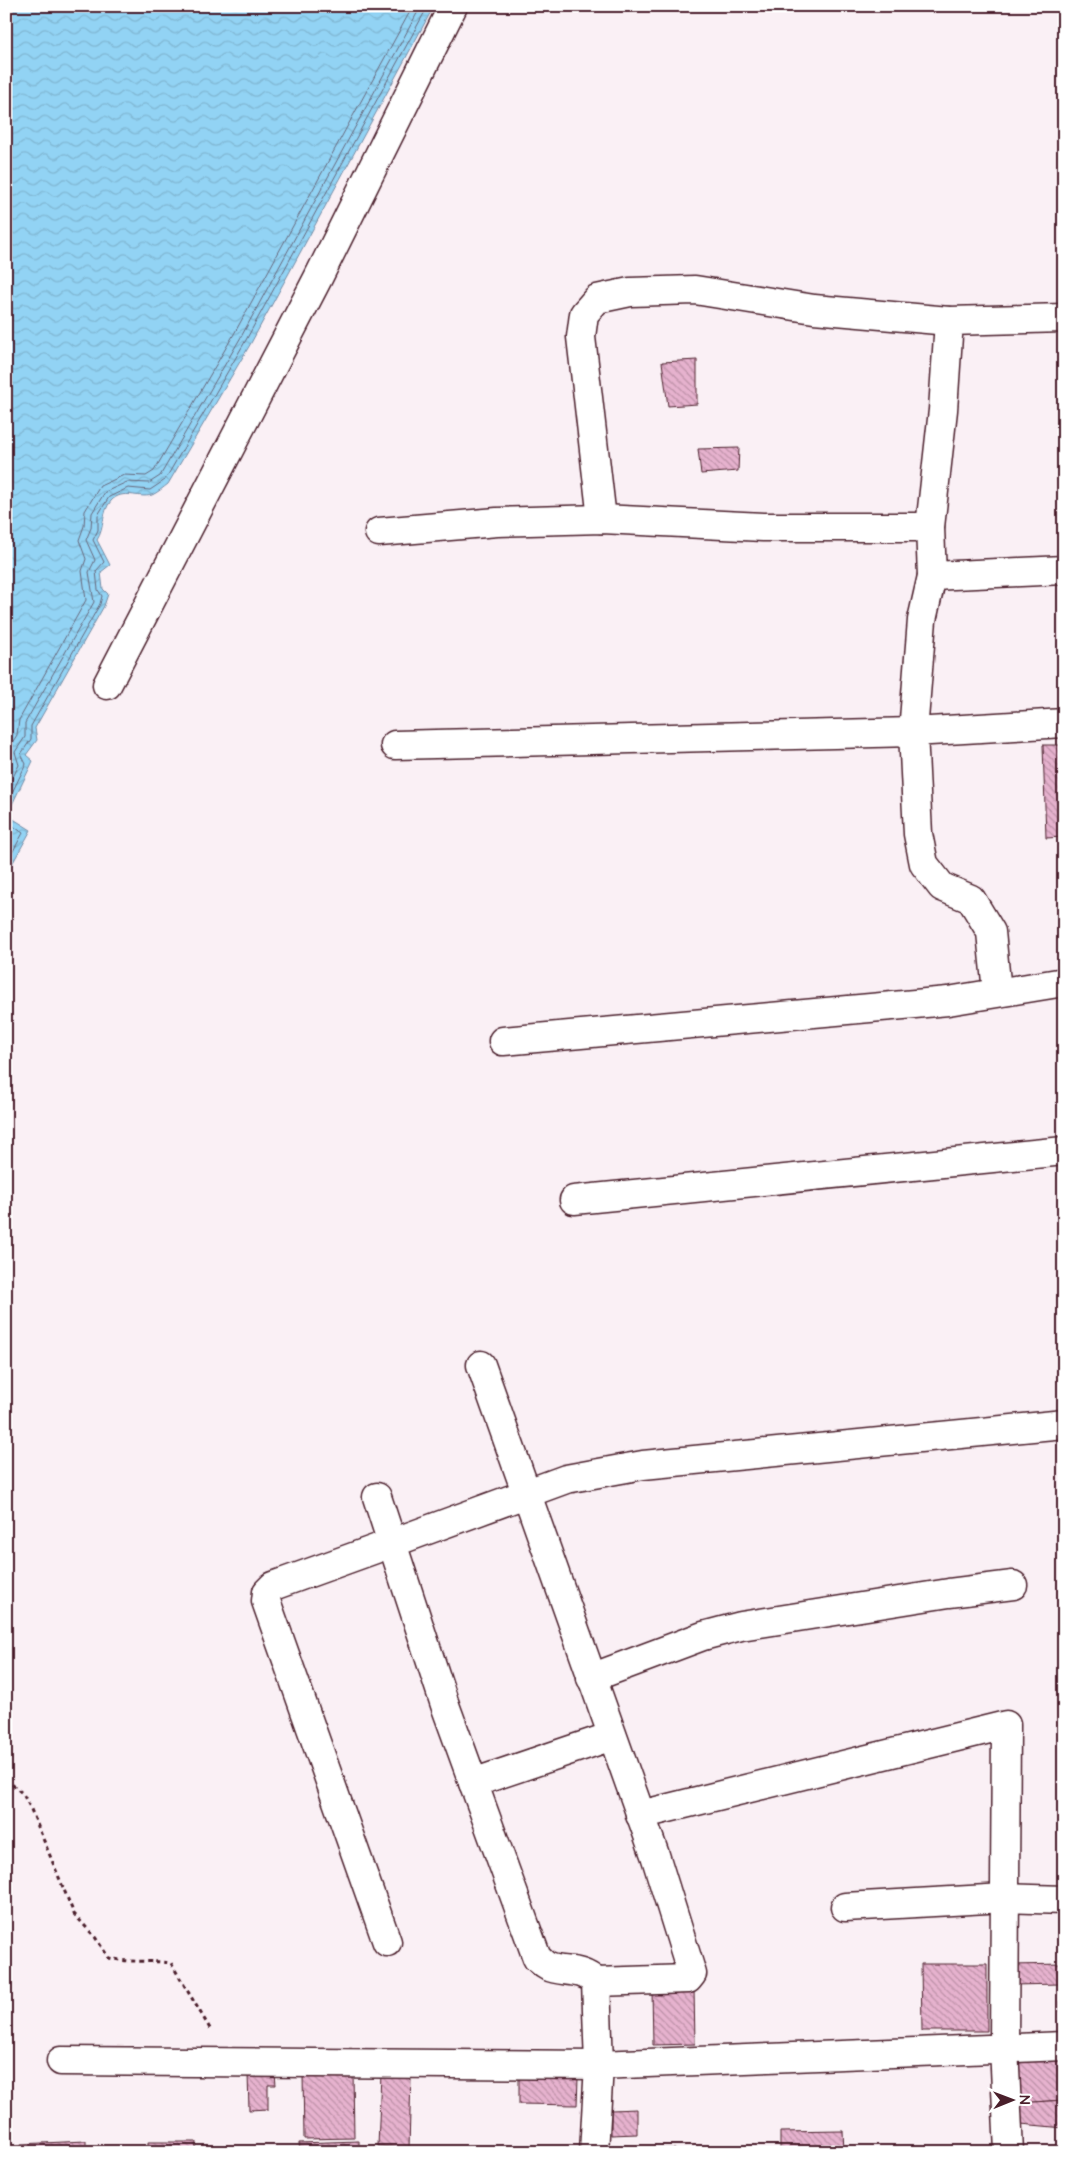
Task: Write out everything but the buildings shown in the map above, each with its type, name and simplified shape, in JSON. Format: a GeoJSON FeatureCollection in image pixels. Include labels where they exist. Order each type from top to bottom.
{"type":"FeatureCollection","features":[{"type":"Feature","properties":{"kind":"street"},"geometry":{"type":"LineString","coordinates":[[107,685],[313,287],[453,6]]}},
{"type":"Feature","properties":{"kind":"street"},"geometry":{"type":"LineString","coordinates":[[602,519],[581,337],[584,314],[597,299],[630,292],[695,290],[814,309],[949,321],[1064,318]]}},
{"type":"Feature","properties":{"kind":"street"},"geometry":{"type":"LineString","coordinates":[[949,321],[943,410],[930,527],[932,576],[922,620],[912,732],[918,834],[924,864],[942,887],[971,899],[991,932],[997,992]]}},
{"type":"Feature","properties":{"kind":"street"},"geometry":{"type":"LineString","coordinates":[[379,532],[497,522],[602,519],[763,527],[930,527]]}},
{"type":"Feature","properties":{"kind":"street"},"geometry":{"type":"LineString","coordinates":[[932,576],[1064,570]]}},
{"type":"Feature","properties":{"kind":"street"},"geometry":{"type":"LineString","coordinates":[[395,745],[912,732],[1064,723]]}},
{"type":"Feature","properties":{"kind":"street"},"geometry":{"type":"LineString","coordinates":[[503,1040],[948,1002],[997,992],[1064,982]]}},
{"type":"Feature","properties":{"kind":"street"},"geometry":{"type":"LineString","coordinates":[[574,1200],[1064,1150]]}},
{"type":"Feature","properties":{"kind":"street"},"geometry":{"type":"LineString","coordinates":[[481,1365],[640,1815],[692,1974],[688,1979],[596,1982]]}},
{"type":"Feature","properties":{"kind":"street"},"geometry":{"type":"LineString","coordinates":[[387,1942],[266,1601],[267,1592],[273,1586],[566,1479],[643,1466],[1064,1424]]}},
{"type":"Feature","properties":{"kind":"street"},"geometry":{"type":"LineString","coordinates":[[377,1497],[445,1705],[537,1958],[547,1966],[574,1970],[590,1976],[596,1982],[599,2065],[594,2152]]}},
{"type":"Feature","properties":{"kind":"street"},"geometry":{"type":"LineString","coordinates":[[591,1678],[702,1636],[741,1626],[940,1594],[1013,1586]]}},
{"type":"Feature","properties":{"kind":"street"},"geometry":{"type":"LineString","coordinates":[[640,1815],[1006,1724],[1004,2047],[1009,2152]]}},
{"type":"Feature","properties":{"kind":"street"},"geometry":{"type":"LineString","coordinates":[[473,1783],[612,1736]]}},
{"type":"Feature","properties":{"kind":"street"},"geometry":{"type":"LineString","coordinates":[[846,1906],[1005,1898],[1064,1900]]}},
{"type":"Feature","properties":{"kind":"street"},"geometry":{"type":"LineString","coordinates":[[61,2061],[599,2065],[1064,2046]]}},
{"type":"Feature","properties":{"kind":"path"},"geometry":{"type":"LineString","coordinates":[[6,1779],[23,1794],[30,1807],[74,1914],[94,1937],[108,1958],[123,1962],[157,1961],[171,1963],[230,2062]]}},
{"type":"Feature","properties":{"kind":"water"},"geometry":{"type":"Polygon","coordinates":[[[6,6],[434,6],[251,343],[168,484],[152,495],[120,495],[111,501],[108,506],[97,540],[110,565],[101,572],[103,589],[108,594],[104,606],[35,728],[37,740],[26,755],[33,761],[7,815],[31,830],[6,875],[6,6]]]}}]}
